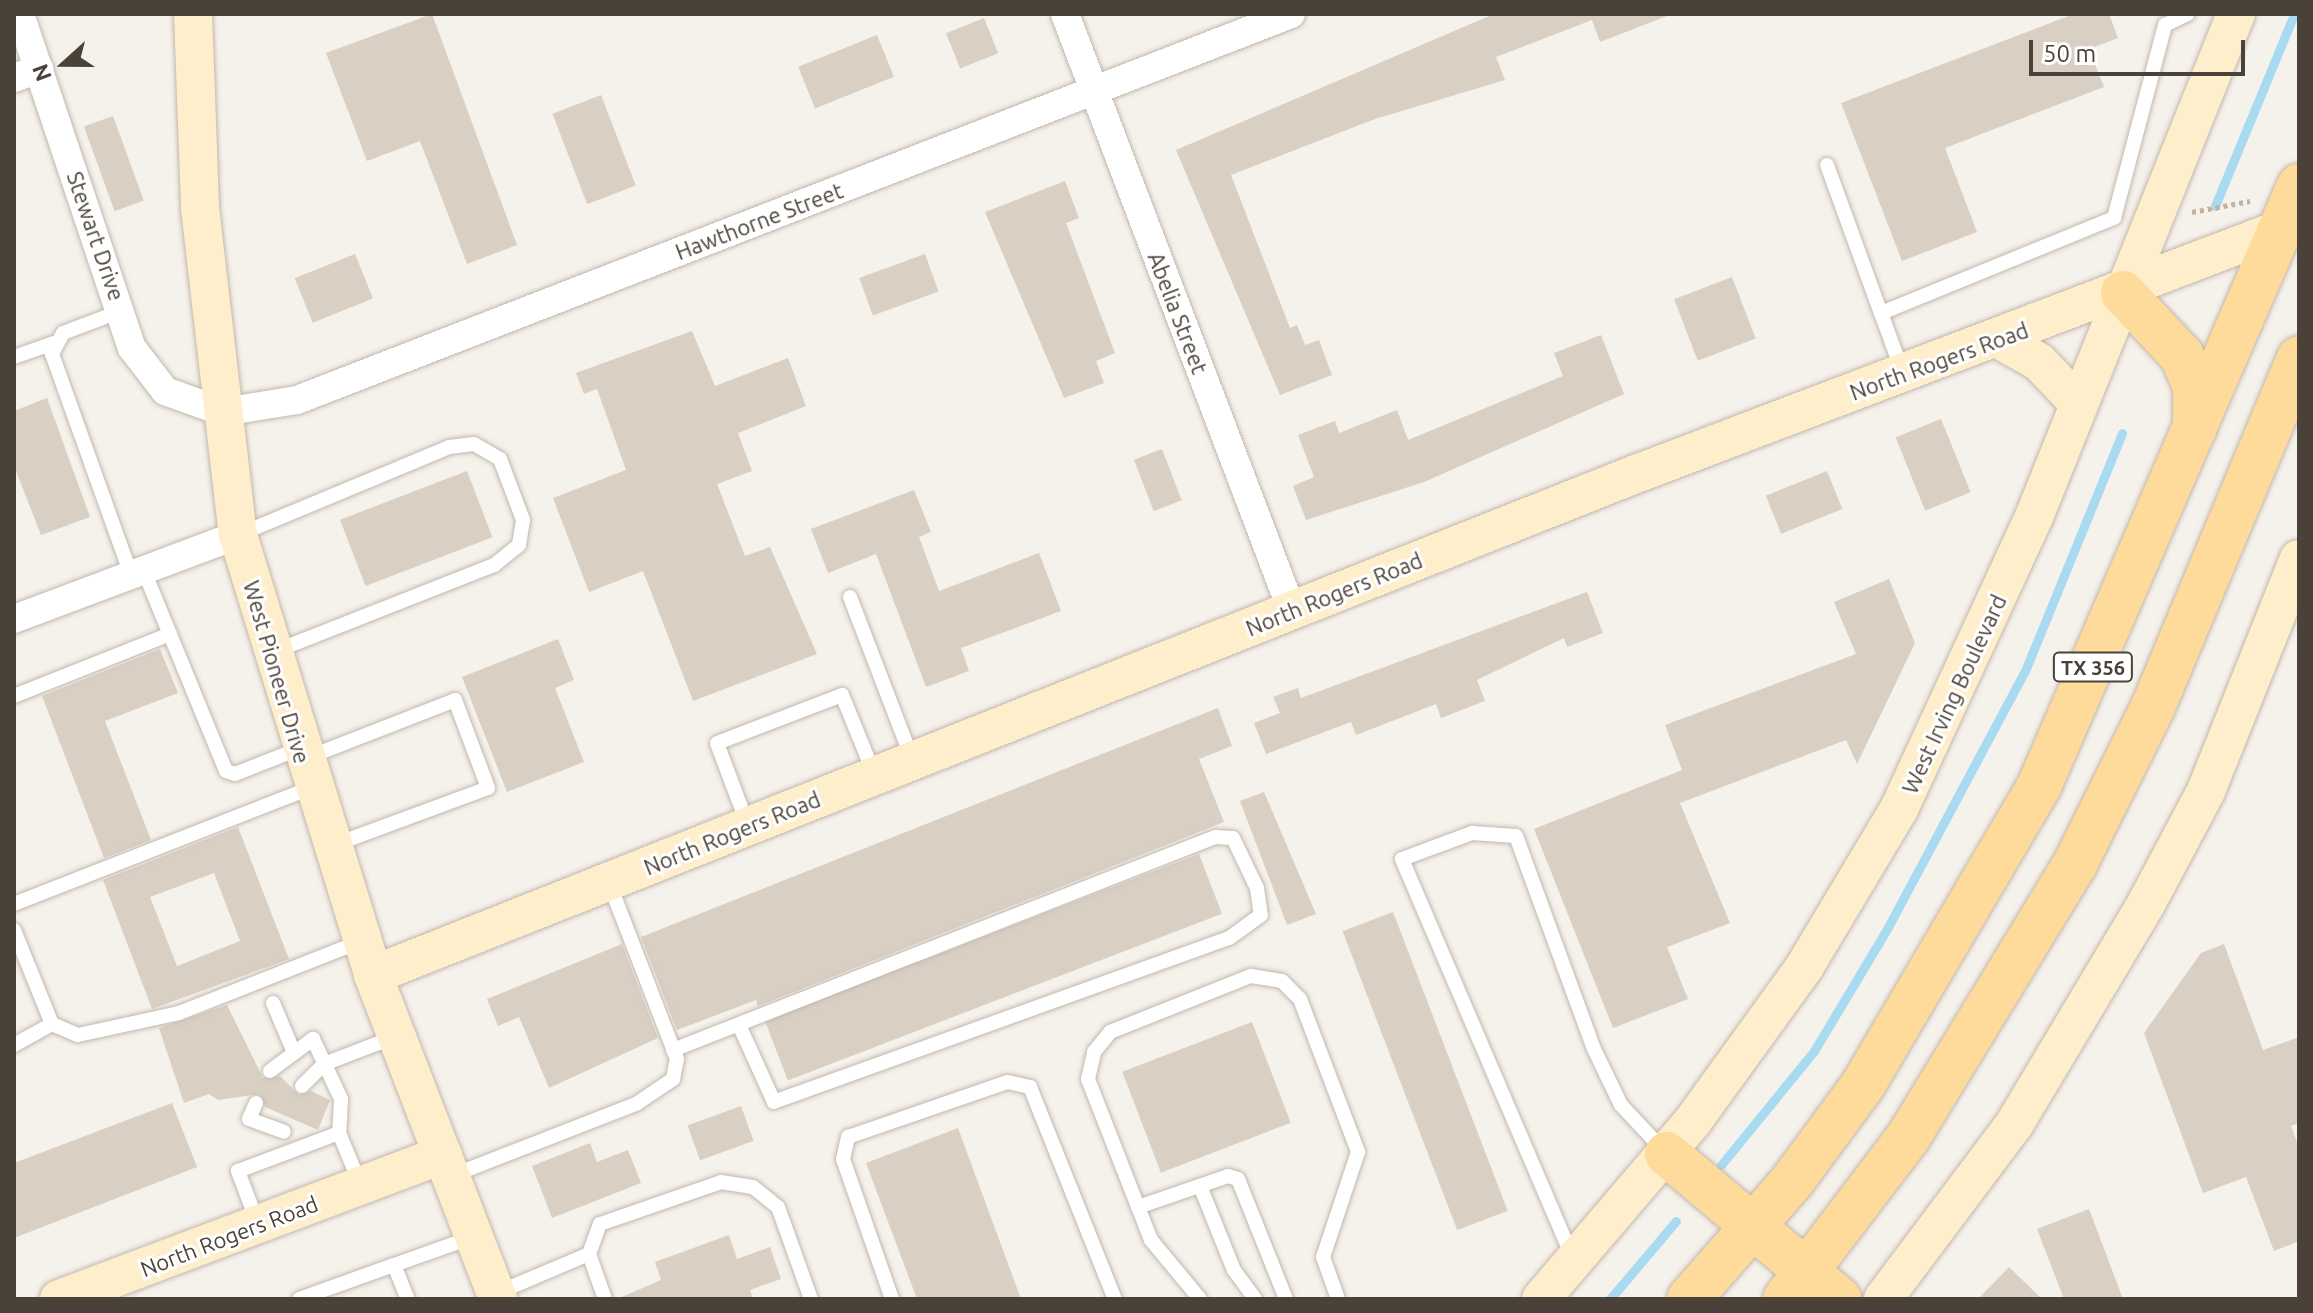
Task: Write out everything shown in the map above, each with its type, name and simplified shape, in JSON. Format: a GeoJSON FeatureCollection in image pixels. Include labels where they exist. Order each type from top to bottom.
{"type":"FeatureCollection","features":[{"type":"Feature","properties":{"kind":"main road","name":"TX 356"},"geometry":{"type":"LineString","coordinates":[[1689,1299],[1754,1227],[1863,1085],[2040,784],[2195,428],[2291,225],[2299,186]]}},
{"type":"Feature","properties":{"kind":"main road"},"geometry":{"type":"LineString","coordinates":[[2123,293],[2182,356],[2195,386],[2195,428]]}},
{"type":"Feature","properties":{"kind":"main road","name":"TX 356"},"geometry":{"type":"LineString","coordinates":[[1796,1285],[1909,1136],[2075,864],[2153,707],[2299,358]]}},
{"type":"Feature","properties":{"kind":"main road"},"geometry":{"type":"LineString","coordinates":[[1667,1154],[1754,1227],[1796,1285],[1839,1299]]}},
{"type":"Feature","properties":{"kind":"street","name":"Stewart Drive"},"geometry":{"type":"LineString","coordinates":[[20,14],[26,74],[150,379],[180,401],[223,412]]}},
{"type":"Feature","properties":{"kind":"street","name":"West Pioneer Drive"},"geometry":{"type":"LineString","coordinates":[[193,14],[200,208],[238,535],[269,654],[303,765],[368,958],[497,1296]]}},
{"type":"Feature","properties":{"kind":"street","name":"Abelia Street"},"geometry":{"type":"LineString","coordinates":[[1065,14],[1292,611]]}},
{"type":"Feature","properties":{"kind":"street","name":"Hawthorne Street"},"geometry":{"type":"LineString","coordinates":[[223,412],[297,400],[1291,14]]}},
{"type":"Feature","properties":{"kind":"street","name":"West Irving Boulevard"},"geometry":{"type":"LineString","coordinates":[[1541,1299],[1667,1154],[1805,966],[1899,809],[1943,725],[2079,404],[2123,293],[2131,224],[2231,15]]}},
{"type":"Feature","properties":{"kind":"street","name":"North Rogers Road"},"geometry":{"type":"LineString","coordinates":[[368,958],[609,882],[1292,611],[2123,293],[2291,225]]}},
{"type":"Feature","properties":{"kind":"street"},"geometry":{"type":"LineString","coordinates":[[1998,339],[2039,362],[2079,404]]}},
{"type":"Feature","properties":{"kind":"street"},"geometry":{"type":"LineString","coordinates":[[14,619],[238,535]]}},
{"type":"Feature","properties":{"kind":"street"},"geometry":{"type":"LineString","coordinates":[[1883,1299],[2015,1123],[2146,904],[2206,791],[2298,564]]}},
{"type":"Feature","properties":{"kind":"street","name":"North Rogers Road"},"geometry":{"type":"LineString","coordinates":[[59,1299],[100,1292],[258,1224],[361,1186],[447,1166]]}},
{"type":"Feature","properties":{"kind":"lane"},"geometry":{"type":"LineString","coordinates":[[1881,313],[2131,224],[2165,25],[2188,14]]}},
{"type":"Feature","properties":{"kind":"lane"},"geometry":{"type":"LineString","coordinates":[[1827,165],[1904,375]]}},
{"type":"Feature","properties":{"kind":"lane"},"geometry":{"type":"LineString","coordinates":[[14,357],[54,343],[121,311]]}},
{"type":"Feature","properties":{"kind":"lane"},"geometry":{"type":"LineString","coordinates":[[54,343],[137,573],[170,634],[226,771],[303,765]]}},
{"type":"Feature","properties":{"kind":"lane"},"geometry":{"type":"LineString","coordinates":[[238,535],[449,447],[474,444],[500,459],[523,520],[519,545],[494,565],[269,654]]}},
{"type":"Feature","properties":{"kind":"lane"},"geometry":{"type":"LineString","coordinates":[[850,597],[913,761]]}},
{"type":"Feature","properties":{"kind":"lane"},"geometry":{"type":"LineString","coordinates":[[14,696],[170,634]]}},
{"type":"Feature","properties":{"kind":"lane"},"geometry":{"type":"LineString","coordinates":[[748,827],[717,743],[842,695],[875,777]]}},
{"type":"Feature","properties":{"kind":"lane"},"geometry":{"type":"LineString","coordinates":[[14,904],[303,765],[455,700],[488,788],[330,846]]}},
{"type":"Feature","properties":{"kind":"lane"},"geometry":{"type":"LineString","coordinates":[[1575,1262],[1402,859],[1472,833],[1516,836],[1594,1049],[1621,1105],[1667,1154]]}},
{"type":"Feature","properties":{"kind":"lane"},"geometry":{"type":"LineString","coordinates":[[673,1050],[1215,837],[1233,838],[1257,888],[1261,915],[1229,938],[774,1102],[739,1025]]}},
{"type":"Feature","properties":{"kind":"lane"},"geometry":{"type":"LineString","coordinates":[[447,1166],[636,1104],[673,1079],[673,1050],[609,882]]}},
{"type":"Feature","properties":{"kind":"lane"},"geometry":{"type":"LineString","coordinates":[[14,930],[52,1024],[78,1035],[179,1013],[368,958]]}},
{"type":"Feature","properties":{"kind":"lane"},"geometry":{"type":"LineString","coordinates":[[1200,1299],[1151,1240],[1088,1079],[1094,1052],[1110,1032],[1215,986],[1251,976],[1282,981],[1300,999],[1358,1152],[1323,1257],[1338,1299]]}},
{"type":"Feature","properties":{"kind":"lane"},"geometry":{"type":"LineString","coordinates":[[273,1003],[292,1048]]}},
{"type":"Feature","properties":{"kind":"lane"},"geometry":{"type":"LineString","coordinates":[[14,1045],[52,1024]]}},
{"type":"Feature","properties":{"kind":"lane"},"geometry":{"type":"LineString","coordinates":[[302,1086],[324,1064],[397,1036]]}},
{"type":"Feature","properties":{"kind":"lane"},"geometry":{"type":"LineString","coordinates":[[270,1071],[292,1048],[313,1039],[341,1099],[339,1133],[361,1186]]}},
{"type":"Feature","properties":{"kind":"lane"},"geometry":{"type":"LineString","coordinates":[[892,1299],[843,1159],[848,1137],[1008,1082],[1030,1087],[1115,1299]]}},
{"type":"Feature","properties":{"kind":"lane"},"geometry":{"type":"LineString","coordinates":[[256,1103],[249,1119],[286,1125],[278,1155]]}},
{"type":"Feature","properties":{"kind":"lane"},"geometry":{"type":"LineString","coordinates":[[258,1224],[238,1171],[339,1133]]}},
{"type":"Feature","properties":{"kind":"lane"},"geometry":{"type":"LineString","coordinates":[[1138,1207],[1200,1186],[1238,1179],[1286,1299]]}},
{"type":"Feature","properties":{"kind":"lane"},"geometry":{"type":"LineString","coordinates":[[605,1299],[589,1254],[600,1224],[721,1182],[753,1187],[778,1207],[811,1299]]}},
{"type":"Feature","properties":{"kind":"lane"},"geometry":{"type":"LineString","coordinates":[[1200,1186],[1234,1270],[1255,1299]]}},
{"type":"Feature","properties":{"kind":"lane"},"geometry":{"type":"LineString","coordinates":[[299,1299],[474,1236]]}},
{"type":"Feature","properties":{"kind":"lane"},"geometry":{"type":"LineString","coordinates":[[497,1296],[589,1254]]}},
{"type":"Feature","properties":{"kind":"lane"},"geometry":{"type":"LineString","coordinates":[[394,1265],[408,1299]]}},
{"type":"Feature","properties":{"kind":"path"},"geometry":{"type":"LineString","coordinates":[[2189,212],[2250,201]]}},
{"type":"Feature","properties":{"kind":"building"},"geometry":{"type":"Polygon","coordinates":[[[432,14],[517,245],[467,264],[420,141],[367,161],[326,53],[432,14]]]}},
{"type":"Feature","properties":{"kind":"building"},"geometry":{"type":"Polygon","coordinates":[[[1494,14],[1667,16],[1600,42],[1592,20],[1496,57],[1505,80],[1375,119],[1231,175],[1290,328],[1297,325],[1305,345],[1319,340],[1332,375],[1280,395],[1176,150],[1494,14]]]}},
{"type":"Feature","properties":{"kind":"building"},"geometry":{"type":"Polygon","coordinates":[[[2074,14],[2109,14],[2118,38],[2089,49],[2104,87],[1945,148],[1977,232],[1902,261],[1841,103],[2074,14]]]}},
{"type":"Feature","properties":{"kind":"building"},"geometry":{"type":"Polygon","coordinates":[[[984,18],[998,53],[960,69],[946,33],[984,18]]]}},
{"type":"Feature","properties":{"kind":"building"},"geometry":{"type":"Polygon","coordinates":[[[877,35],[894,77],[815,109],[798,67],[877,35]]]}},
{"type":"Feature","properties":{"kind":"building"},"geometry":{"type":"Polygon","coordinates":[[[601,95],[636,186],[587,204],[552,114],[601,95]]]}},
{"type":"Feature","properties":{"kind":"building"},"geometry":{"type":"Polygon","coordinates":[[[113,116],[144,201],[115,211],[84,127],[113,116]]]}},
{"type":"Feature","properties":{"kind":"building"},"geometry":{"type":"Polygon","coordinates":[[[1065,181],[1079,218],[1066,223],[1115,353],[1096,361],[1104,383],[1064,398],[985,212],[1065,181]]]}},
{"type":"Feature","properties":{"kind":"building"},"geometry":{"type":"Polygon","coordinates":[[[355,254],[373,299],[313,323],[295,278],[355,254]]]}},
{"type":"Feature","properties":{"kind":"building"},"geometry":{"type":"Polygon","coordinates":[[[925,254],[939,292],[873,316],[859,278],[925,254]]]}},
{"type":"Feature","properties":{"kind":"building"},"geometry":{"type":"Polygon","coordinates":[[[1732,277],[1756,339],[1698,361],[1674,299],[1732,277]]]}},
{"type":"Feature","properties":{"kind":"building"},"geometry":{"type":"Polygon","coordinates":[[[692,331],[715,386],[788,358],[806,406],[738,433],[752,471],[717,484],[745,556],[770,547],[817,654],[693,701],[643,571],[589,592],[553,498],[626,470],[597,389],[584,394],[576,373],[692,331]]]}},
{"type":"Feature","properties":{"kind":"building"},"geometry":{"type":"Polygon","coordinates":[[[1601,335],[1624,394],[1424,482],[1306,520],[1293,486],[1314,477],[1298,435],[1335,421],[1339,433],[1397,410],[1408,440],[1563,376],[1554,353],[1601,335]]]}},
{"type":"Feature","properties":{"kind":"building"},"geometry":{"type":"Polygon","coordinates":[[[47,398],[90,517],[41,535],[14,466],[14,411],[47,398]]]}},
{"type":"Feature","properties":{"kind":"building"},"geometry":{"type":"Polygon","coordinates":[[[1941,419],[1971,492],[1925,511],[1896,437],[1941,419]]]}},
{"type":"Feature","properties":{"kind":"building"},"geometry":{"type":"Polygon","coordinates":[[[1162,449],[1182,500],[1154,511],[1134,460],[1162,449]]]}},
{"type":"Feature","properties":{"kind":"building"},"geometry":{"type":"Polygon","coordinates":[[[467,471],[492,537],[365,586],[340,520],[467,471]]]}},
{"type":"Feature","properties":{"kind":"building"},"geometry":{"type":"Polygon","coordinates":[[[1827,471],[1842,509],[1781,534],[1766,496],[1827,471]]]}},
{"type":"Feature","properties":{"kind":"building"},"geometry":{"type":"Polygon","coordinates":[[[914,490],[931,532],[919,537],[939,591],[1039,553],[1061,611],[961,648],[969,671],[926,687],[876,554],[828,573],[811,529],[914,490]]]}},
{"type":"Feature","properties":{"kind":"building"},"geometry":{"type":"Polygon","coordinates":[[[1889,579],[1915,643],[1857,764],[1846,740],[1680,803],[1730,923],[1667,947],[1688,999],[1613,1028],[1534,829],[1682,770],[1665,725],[1856,654],[1834,602],[1889,579]]]}},
{"type":"Feature","properties":{"kind":"building"},"geometry":{"type":"Polygon","coordinates":[[[1587,592],[1603,633],[1567,647],[1564,638],[1477,680],[1485,701],[1441,718],[1436,704],[1356,735],[1351,722],[1266,754],[1254,723],[1280,713],[1273,697],[1298,688],[1301,698],[1587,592]]]}},
{"type":"Feature","properties":{"kind":"building"},"geometry":{"type":"Polygon","coordinates":[[[558,639],[574,680],[555,688],[584,762],[507,792],[462,677],[558,639]]]}},
{"type":"Feature","properties":{"kind":"building"},"geometry":{"type":"Polygon","coordinates":[[[160,649],[178,693],[105,721],[151,840],[104,858],[42,696],[160,649]]]}},
{"type":"Feature","properties":{"kind":"building"},"geometry":{"type":"Polygon","coordinates":[[[1218,708],[1232,746],[1199,759],[1224,822],[758,1006],[756,1000],[677,1030],[641,937],[1218,708]]]}},
{"type":"Feature","properties":{"kind":"building"},"geometry":{"type":"Polygon","coordinates":[[[1264,792],[1316,914],[1287,925],[1240,801],[1264,792]]]}},
{"type":"Feature","properties":{"kind":"building"},"geometry":{"type":"Polygon","coordinates":[[[238,827],[289,959],[152,1009],[103,880],[238,827]],[[214,873],[150,897],[177,966],[240,941],[214,873]]]}},
{"type":"Feature","properties":{"kind":"building"},"geometry":{"type":"Polygon","coordinates":[[[1199,854],[1222,914],[788,1080],[765,1021],[1199,854]]]}},
{"type":"Feature","properties":{"kind":"building"},"geometry":{"type":"Polygon","coordinates":[[[1393,912],[1508,1211],[1457,1230],[1343,931],[1393,912]]]}},
{"type":"Feature","properties":{"kind":"building"},"geometry":{"type":"Polygon","coordinates":[[[622,944],[658,1038],[549,1088],[519,1017],[498,1026],[487,999],[622,944]]]}},
{"type":"Feature","properties":{"kind":"building"},"geometry":{"type":"Polygon","coordinates":[[[2224,944],[2263,1050],[2299,1037],[2299,1123],[2291,1126],[2299,1148],[2299,1241],[2274,1251],[2246,1177],[2203,1193],[2144,1033],[2201,953],[2224,944]]]}},
{"type":"Feature","properties":{"kind":"building"},"geometry":{"type":"Polygon","coordinates":[[[227,1005],[263,1078],[280,1076],[299,1095],[311,1091],[330,1100],[318,1130],[265,1107],[259,1094],[218,1100],[209,1094],[184,1103],[159,1028],[227,1005]]]}},
{"type":"Feature","properties":{"kind":"building"},"geometry":{"type":"Polygon","coordinates":[[[1252,1022],[1291,1123],[1161,1173],[1122,1072],[1252,1022]]]}},
{"type":"Feature","properties":{"kind":"building"},"geometry":{"type":"Polygon","coordinates":[[[172,1103],[197,1167],[14,1238],[14,1163],[172,1103]]]}},
{"type":"Feature","properties":{"kind":"building"},"geometry":{"type":"Polygon","coordinates":[[[741,1106],[754,1141],[700,1160],[687,1125],[741,1106]]]}},
{"type":"Feature","properties":{"kind":"building"},"geometry":{"type":"Polygon","coordinates":[[[958,1128],[1021,1299],[917,1299],[866,1163],[958,1128]]]}},
{"type":"Feature","properties":{"kind":"building"},"geometry":{"type":"Polygon","coordinates":[[[590,1143],[597,1162],[628,1150],[641,1183],[552,1218],[532,1166],[590,1143]]]}},
{"type":"Feature","properties":{"kind":"building"},"geometry":{"type":"Polygon","coordinates":[[[2089,1209],[2123,1299],[2064,1299],[2037,1229],[2089,1209]]]}},
{"type":"Feature","properties":{"kind":"building"},"geometry":{"type":"Polygon","coordinates":[[[729,1235],[737,1259],[770,1247],[781,1279],[750,1290],[753,1299],[617,1299],[661,1280],[655,1262],[729,1235]]]}},
{"type":"Feature","properties":{"kind":"building"},"geometry":{"type":"Polygon","coordinates":[[[2009,1267],[2042,1299],[1978,1299],[2009,1267]]]}},
{"type":"Feature","properties":{"kind":"waterway"},"geometry":{"type":"LineString","coordinates":[[2215,206],[2294,14]]}},
{"type":"Feature","properties":{"kind":"waterway"},"geometry":{"type":"LineString","coordinates":[[1721,1165],[1814,1051],[1887,929],[2025,671],[2122,433]]}},
{"type":"Feature","properties":{"kind":"waterway"},"geometry":{"type":"LineString","coordinates":[[1610,1299],[1676,1221]]}}]}
